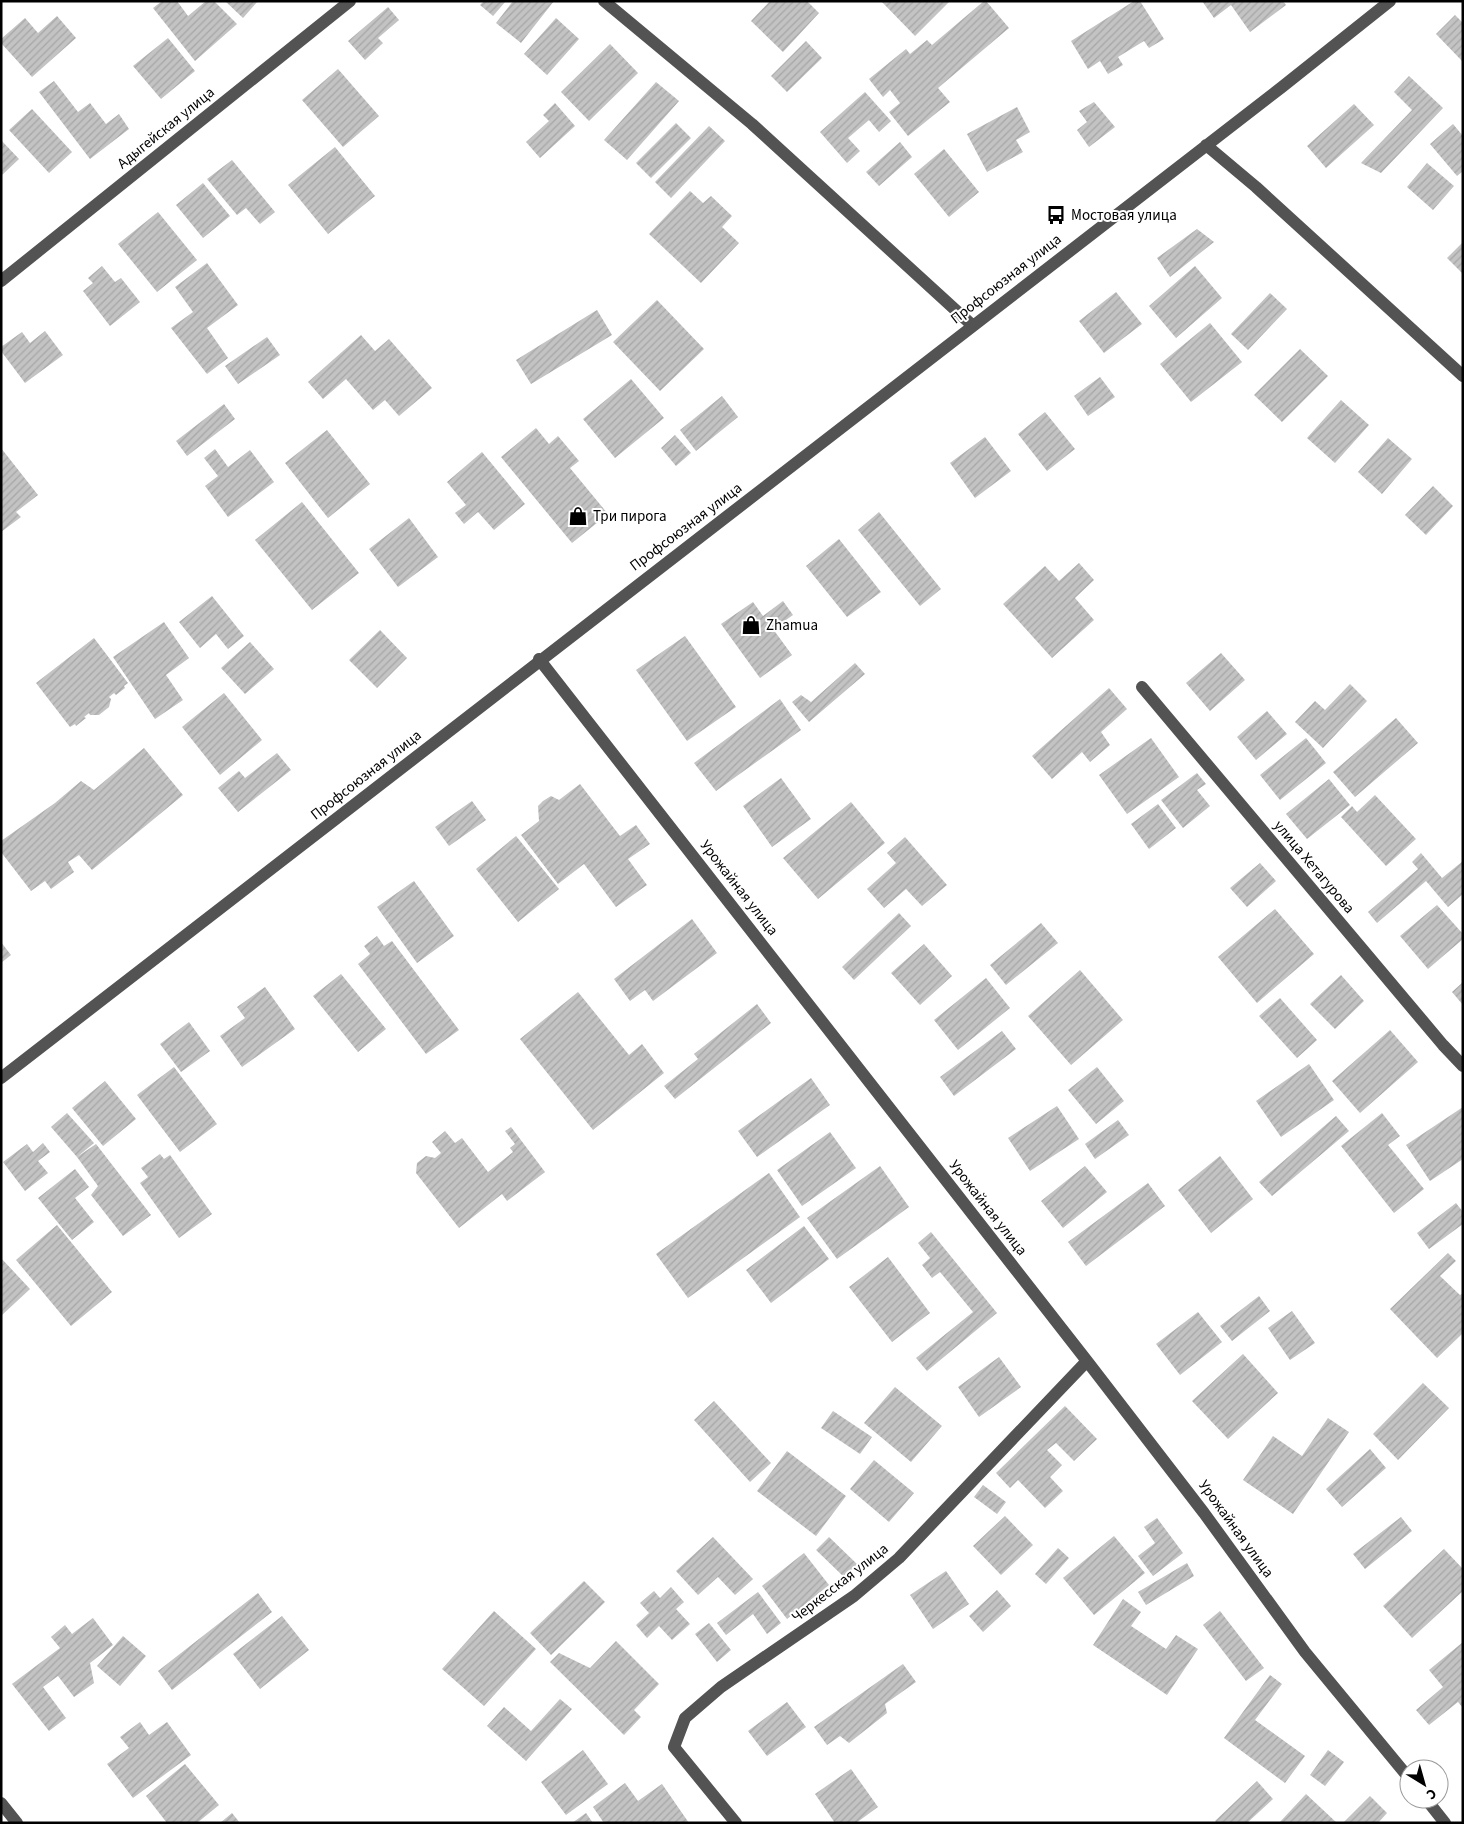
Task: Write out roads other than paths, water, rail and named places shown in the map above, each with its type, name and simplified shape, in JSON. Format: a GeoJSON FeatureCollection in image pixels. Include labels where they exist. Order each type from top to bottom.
{"type":"FeatureCollection","features":[{"type":"Feature","properties":{"kind":"street","name":"Адыгейская улица"},"geometry":{"type":"LineString","coordinates":[[1,280],[350,1]]}},
{"type":"Feature","properties":{"kind":"street"},"geometry":{"type":"LineString","coordinates":[[604,1],[752,124],[972,325]]}},
{"type":"Feature","properties":{"kind":"street","name":"Профсоюзная улица"},"geometry":{"type":"LineString","coordinates":[[1,1078],[1390,1]]}},
{"type":"Feature","properties":{"kind":"street"},"geometry":{"type":"LineString","coordinates":[[1206,145],[1270,200],[1463,376]]}},
{"type":"Feature","properties":{"kind":"street","name":"Урожайная улица"},"geometry":{"type":"LineString","coordinates":[[540,659],[1087,1361],[1204,1513],[1305,1652],[1399,1766]]}},
{"type":"Feature","properties":{"kind":"street","name":"улица Хетагурова"},"geometry":{"type":"LineString","coordinates":[[1142,687],[1411,1007],[1463,1066]]}},
{"type":"Feature","properties":{"kind":"street","name":"Черкесская улица"},"geometry":{"type":"LineString","coordinates":[[736,1823],[674,1747],[685,1718],[721,1687],[854,1596],[898,1558],[1087,1361]]}},
{"type":"Feature","properties":{"kind":"street"},"geometry":{"type":"LineString","coordinates":[[1,1803],[17,1823]]}},
{"type":"Feature","properties":{"kind":"street"},"geometry":{"type":"LineString","coordinates":[[1434,1809],[1445,1823]]}},
{"type":"Feature","properties":{"kind":"place","name":"Мостовая улица"},"geometry":{"type":"Point","coordinates":[1056,215]}},
{"type":"Feature","properties":{"kind":"place","name":"Три пирога"},"geometry":{"type":"Point","coordinates":[578,516]}},
{"type":"Feature","properties":{"kind":"place","name":"Zhamua"},"geometry":{"type":"Point","coordinates":[751,625]}}]}
